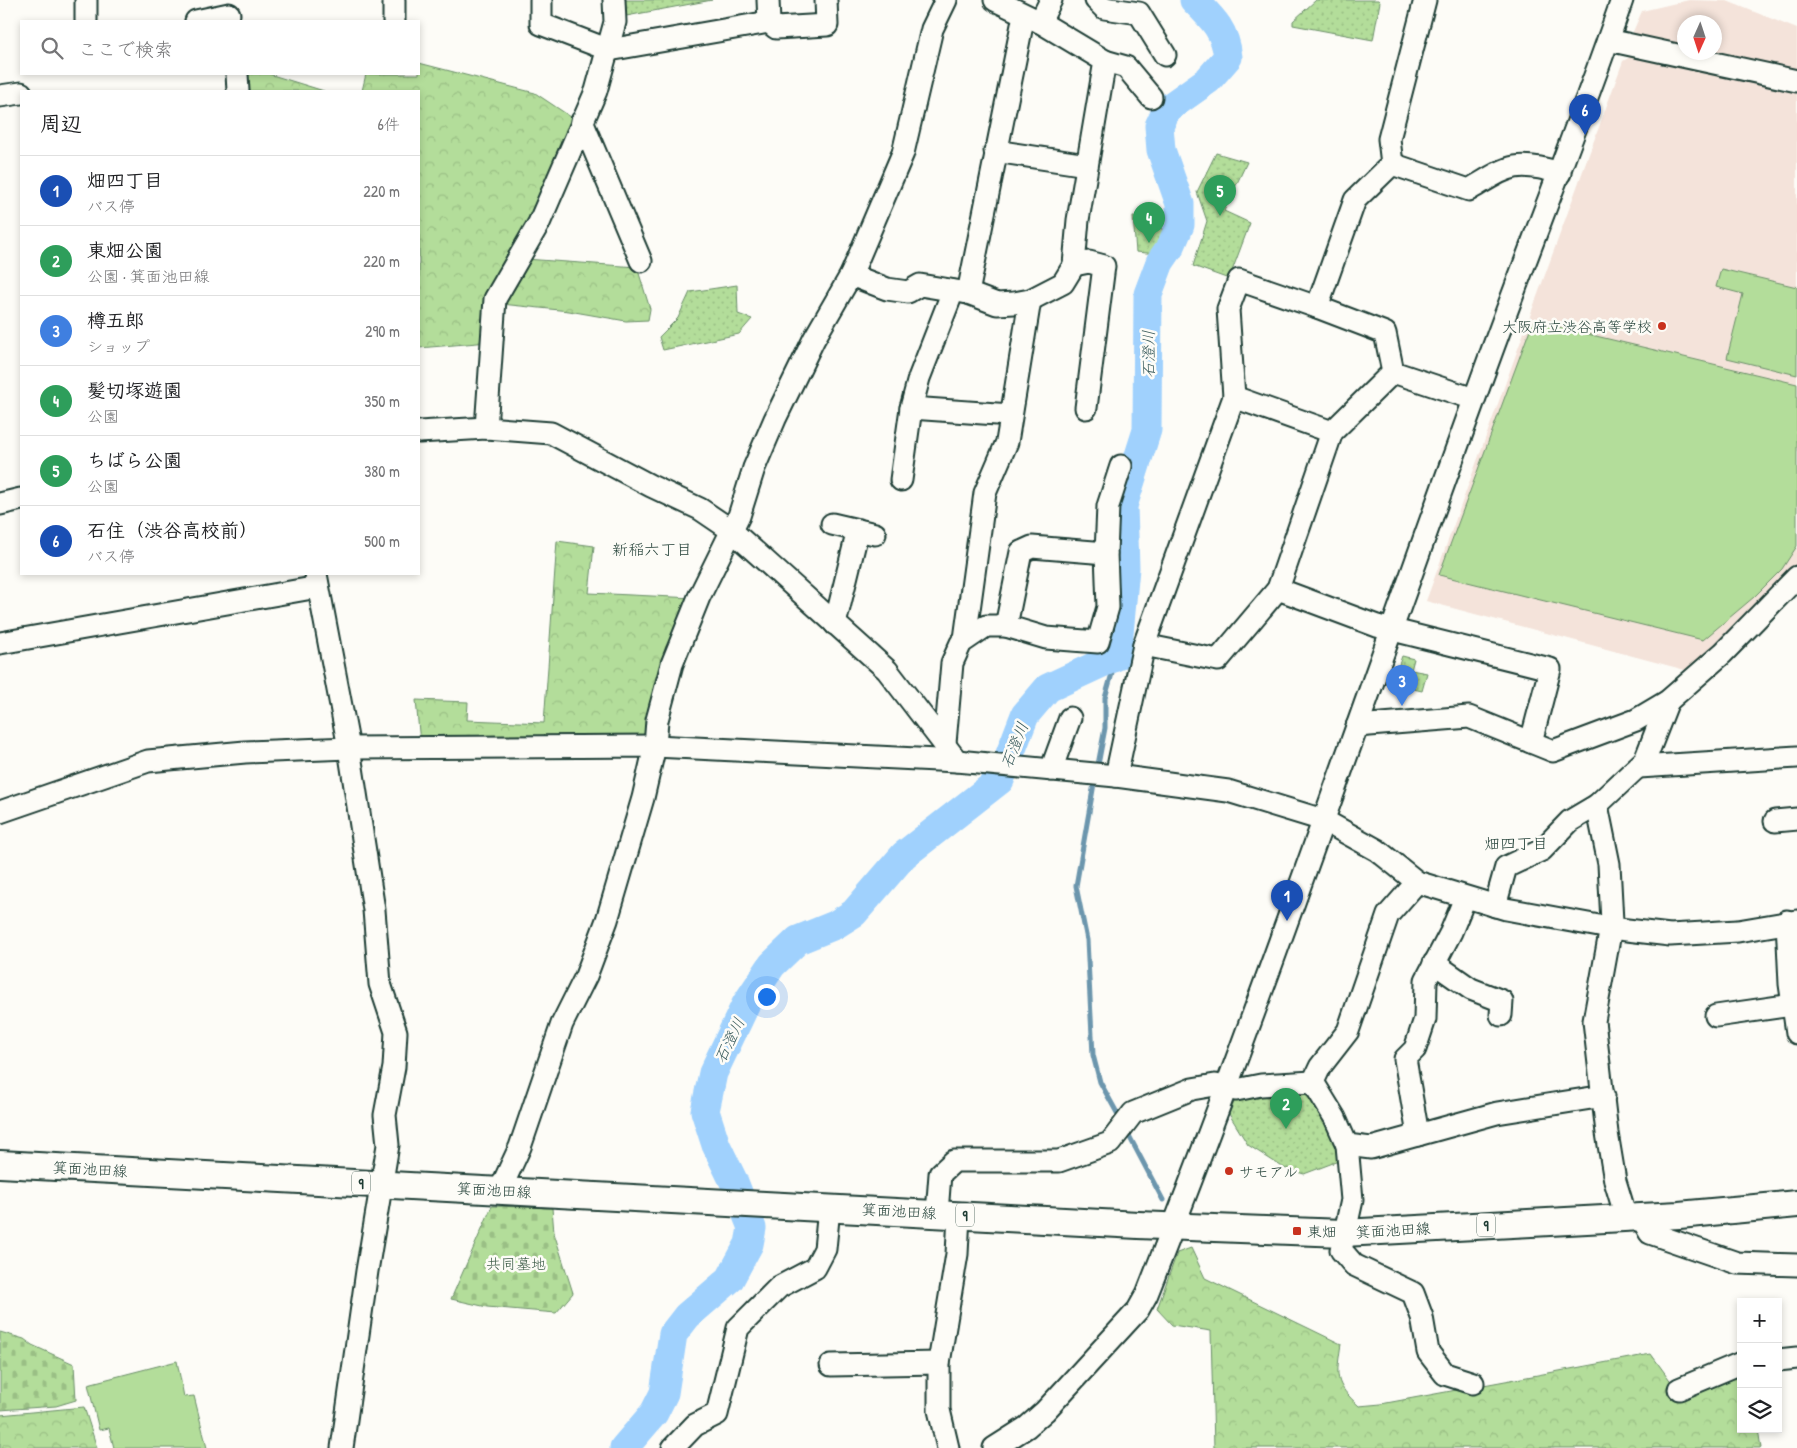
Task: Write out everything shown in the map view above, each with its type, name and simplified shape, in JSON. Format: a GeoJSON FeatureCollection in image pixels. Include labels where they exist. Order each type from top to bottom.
{"type":"FeatureCollection","features":[{"type":"Feature","properties":{"kind":"main road","name":"箕面池田線"},"geometry":{"type":"LineString","coordinates":[[0,1164],[1343,1233],[1633,1217],[1797,1204]]}},
{"type":"Feature","properties":{"kind":"street"},"geometry":{"type":"LineString","coordinates":[[86,0],[86,20]]}},
{"type":"Feature","properties":{"kind":"street"},"geometry":{"type":"LineString","coordinates":[[394,0],[394,20]]}},
{"type":"Feature","properties":{"kind":"street"},"geometry":{"type":"LineString","coordinates":[[541,0],[541,24],[609,50],[769,22]]}},
{"type":"Feature","properties":{"kind":"street"},"geometry":{"type":"LineString","coordinates":[[486,428],[495,299],[539,223],[596,91],[609,50],[615,22],[614,0]]}},
{"type":"Feature","properties":{"kind":"street"},"geometry":{"type":"LineString","coordinates":[[768,0],[769,22],[776,28],[827,25],[826,0]]}},
{"type":"Feature","properties":{"kind":"street"},"geometry":{"type":"LineString","coordinates":[[500,1190],[520,1147],[562,1024],[586,976],[607,920],[643,798],[655,746],[657,720],[672,664],[698,597],[739,516],[754,468],[775,419],[814,339],[851,275],[903,153],[932,29],[946,0]]}},
{"type":"Feature","properties":{"kind":"street"},"geometry":{"type":"LineString","coordinates":[[995,0],[1032,18],[1105,61],[1126,67],[1151,97]]}},
{"type":"Feature","properties":{"kind":"street"},"geometry":{"type":"LineString","coordinates":[[901,480],[911,408],[919,378],[961,292],[995,151],[1032,18],[1050,0]]}},
{"type":"Feature","properties":{"kind":"street"},"geometry":{"type":"LineString","coordinates":[[1096,0],[1104,8],[1139,13],[1165,55]]}},
{"type":"Feature","properties":{"kind":"street"},"geometry":{"type":"LineString","coordinates":[[1392,164],[1389,139],[1419,30],[1425,0]]}},
{"type":"Feature","properties":{"kind":"street"},"geometry":{"type":"LineString","coordinates":[[994,1448],[1027,1427],[1045,1411],[1138,1310],[1174,1225],[1226,1088],[1474,399],[1560,173],[1622,0]]}},
{"type":"Feature","properties":{"kind":"street"},"geometry":{"type":"LineString","coordinates":[[200,20],[230,12]]}},
{"type":"Feature","properties":{"kind":"street"},"geometry":{"type":"LineString","coordinates":[[1608,40],[1797,81]]}},
{"type":"Feature","properties":{"kind":"street"},"geometry":{"type":"LineString","coordinates":[[851,275],[887,289],[908,292],[920,285],[961,292],[997,304],[1030,300],[1063,282],[1074,264],[1078,220],[1105,61]]}},
{"type":"Feature","properties":{"kind":"street"},"geometry":{"type":"LineString","coordinates":[[237,75],[238,90]]}},
{"type":"Feature","properties":{"kind":"street"},"geometry":{"type":"LineString","coordinates":[[0,96],[20,93]]}},
{"type":"Feature","properties":{"kind":"street"},"geometry":{"type":"LineString","coordinates":[[582,121],[641,262]]}},
{"type":"Feature","properties":{"kind":"street"},"geometry":{"type":"LineString","coordinates":[[995,151],[1087,166]]}},
{"type":"Feature","properties":{"kind":"street"},"geometry":{"type":"LineString","coordinates":[[1392,164],[1469,190],[1511,166],[1537,166],[1560,173]]}},
{"type":"Feature","properties":{"kind":"street"},"geometry":{"type":"LineString","coordinates":[[1317,307],[1355,200],[1392,164]]}},
{"type":"Feature","properties":{"kind":"street"},"geometry":{"type":"LineString","coordinates":[[1074,264],[1089,262],[1104,266],[1086,408]]}},
{"type":"Feature","properties":{"kind":"street"},"geometry":{"type":"LineString","coordinates":[[1102,775],[1144,645],[1234,397],[1228,310],[1239,280],[1317,307],[1385,334],[1393,372]]}},
{"type":"Feature","properties":{"kind":"street"},"geometry":{"type":"LineString","coordinates":[[965,639],[985,493],[1007,442],[1030,300]]}},
{"type":"Feature","properties":{"kind":"street"},"geometry":{"type":"LineString","coordinates":[[1393,372],[1474,399]]}},
{"type":"Feature","properties":{"kind":"street"},"geometry":{"type":"LineString","coordinates":[[1144,645],[1218,660],[1278,589],[1332,432],[1393,372]]}},
{"type":"Feature","properties":{"kind":"street"},"geometry":{"type":"LineString","coordinates":[[1234,397],[1332,432]]}},
{"type":"Feature","properties":{"kind":"street"},"geometry":{"type":"LineString","coordinates":[[911,408],[1011,415]]}},
{"type":"Feature","properties":{"kind":"street"},"geometry":{"type":"LineString","coordinates":[[420,432],[486,428],[550,433],[651,486],[700,509],[731,530],[887,670],[957,761]]}},
{"type":"Feature","properties":{"kind":"street"},"geometry":{"type":"LineString","coordinates":[[945,743],[952,663],[961,642],[965,639],[986,626],[1006,626],[1046,638],[1098,642],[1108,607],[1106,552],[1108,506],[1121,466]]}},
{"type":"Feature","properties":{"kind":"street"},"geometry":{"type":"LineString","coordinates":[[0,504],[20,499]]}},
{"type":"Feature","properties":{"kind":"street"},"geometry":{"type":"LineString","coordinates":[[832,524],[866,532],[835,624]]}},
{"type":"Feature","properties":{"kind":"street"},"geometry":{"type":"LineString","coordinates":[[1006,626],[1021,552],[1032,546],[1106,552]]}},
{"type":"Feature","properties":{"kind":"street"},"geometry":{"type":"LineString","coordinates":[[1357,726],[1469,717],[1553,751],[1636,720],[1668,701],[1723,653],[1797,577]]}},
{"type":"Feature","properties":{"kind":"street"},"geometry":{"type":"LineString","coordinates":[[0,643],[317,580],[349,748],[374,910],[380,984],[396,1032],[394,1067],[385,1115],[388,1145],[383,1184],[367,1270],[342,1448]]}},
{"type":"Feature","properties":{"kind":"street"},"geometry":{"type":"LineString","coordinates":[[1278,589],[1392,630],[1550,669],[1531,742]]}},
{"type":"Feature","properties":{"kind":"street"},"geometry":{"type":"LineString","coordinates":[[1495,906],[1506,867],[1542,850],[1570,821],[1597,805],[1646,760],[1668,701]]}},
{"type":"Feature","properties":{"kind":"street"},"geometry":{"type":"LineString","coordinates":[[1050,770],[1070,718]]}},
{"type":"Feature","properties":{"kind":"street"},"geometry":{"type":"LineString","coordinates":[[0,812],[148,761],[245,752],[349,748],[655,746],[957,761],[1102,775],[1228,790],[1323,820],[1377,850],[1417,882],[1495,906],[1610,928],[1670,936],[1738,930],[1792,921],[1792,1005],[1797,1032]]}},
{"type":"Feature","properties":{"kind":"street"},"geometry":{"type":"LineString","coordinates":[[1638,767],[1797,757]]}},
{"type":"Feature","properties":{"kind":"street"},"geometry":{"type":"LineString","coordinates":[[1597,805],[1609,864],[1612,922],[1600,998],[1594,1021],[1615,1181],[1633,1217],[1650,1233],[1737,1263],[1797,1265]]}},
{"type":"Feature","properties":{"kind":"street"},"geometry":{"type":"LineString","coordinates":[[1775,821],[1797,819]]}},
{"type":"Feature","properties":{"kind":"street"},"geometry":{"type":"LineString","coordinates":[[1313,1082],[1320,1067],[1348,1031],[1388,915],[1417,882]]}},
{"type":"Feature","properties":{"kind":"street"},"geometry":{"type":"LineString","coordinates":[[1418,1135],[1405,1059],[1414,1050],[1425,1019],[1426,980],[1451,932],[1465,898]]}},
{"type":"Feature","properties":{"kind":"street"},"geometry":{"type":"LineString","coordinates":[[1434,963],[1472,989],[1502,1001],[1501,1015]]}},
{"type":"Feature","properties":{"kind":"street"},"geometry":{"type":"LineString","coordinates":[[1716,1016],[1792,1005]]}},
{"type":"Feature","properties":{"kind":"street"},"geometry":{"type":"LineString","coordinates":[[948,1448],[939,1410],[939,1363],[957,1254],[940,1174],[954,1161],[1059,1161],[1110,1143],[1133,1113],[1192,1089],[1215,1085],[1236,1090],[1261,1085],[1313,1082]]}},
{"type":"Feature","properties":{"kind":"street"},"geometry":{"type":"LineString","coordinates":[[1313,1082],[1335,1118],[1347,1144],[1352,1200],[1343,1233],[1341,1250],[1354,1264],[1413,1293],[1422,1316],[1428,1352],[1445,1374],[1472,1383]]}},
{"type":"Feature","properties":{"kind":"street"},"geometry":{"type":"LineString","coordinates":[[1347,1144],[1371,1148],[1496,1112],[1604,1096]]}},
{"type":"Feature","properties":{"kind":"street"},"geometry":{"type":"LineString","coordinates":[[673,1448],[694,1426],[717,1414],[738,1328],[779,1287],[815,1268],[825,1249],[829,1208]]}},
{"type":"Feature","properties":{"kind":"street"},"geometry":{"type":"LineString","coordinates":[[1782,1360],[1797,1358]]}},
{"type":"Feature","properties":{"kind":"street"},"geometry":{"type":"LineString","coordinates":[[831,1365],[939,1363]]}},
{"type":"Feature","properties":{"kind":"street"},"geometry":{"type":"LineString","coordinates":[[1679,1388],[1737,1365]]}},
{"type":"Feature","properties":{"kind":"shaded area"},"geometry":{"type":"Polygon","coordinates":[[[1689,0],[1727,1],[1797,29],[1797,72],[1722,54],[1722,15],[1677,15],[1677,48],[1632,34],[1642,11],[1689,0]]]}},
{"type":"Feature","properties":{"kind":"shaded area","name":"大阪府立渋谷高等学校"},"geometry":{"type":"Polygon","coordinates":[[[1635,54],[1797,89],[1797,562],[1790,572],[1719,648],[1689,671],[1426,601],[1623,61],[1635,54]]]}},
{"type":"Feature","properties":{"kind":"green space"},"geometry":{"type":"Polygon","coordinates":[[[620,0],[712,0],[621,17],[620,0]]]}},
{"type":"Feature","properties":{"kind":"green space"},"geometry":{"type":"Polygon","coordinates":[[[1316,0],[1378,0],[1380,2],[1373,40],[1293,25],[1293,21],[1316,0]]]}},
{"type":"Feature","properties":{"kind":"green space"},"geometry":{"type":"Polygon","coordinates":[[[420,63],[535,93],[574,119],[489,342],[420,348],[420,90],[362,90],[366,75],[420,75],[420,63]]]}},
{"type":"Feature","properties":{"kind":"green space"},"geometry":{"type":"Polygon","coordinates":[[[242,75],[272,75],[321,90],[244,90],[242,75]]]}},
{"type":"Feature","properties":{"kind":"green space"},"geometry":{"type":"Polygon","coordinates":[[[1216,153],[1247,162],[1224,211],[1250,223],[1229,279],[1193,266],[1207,221],[1197,192],[1216,153]]]}},
{"type":"Feature","properties":{"kind":"green space"},"geometry":{"type":"Polygon","coordinates":[[[1151,216],[1166,234],[1158,254],[1136,252],[1133,217],[1151,216]]]}},
{"type":"Feature","properties":{"kind":"green space"},"geometry":{"type":"Polygon","coordinates":[[[525,259],[637,267],[650,309],[648,320],[626,321],[569,311],[501,304],[525,259]]]}},
{"type":"Feature","properties":{"kind":"green space"},"geometry":{"type":"Polygon","coordinates":[[[1721,269],[1797,287],[1797,375],[1727,358],[1743,294],[1716,287],[1721,269]]]}},
{"type":"Feature","properties":{"kind":"green space"},"geometry":{"type":"Polygon","coordinates":[[[737,285],[738,314],[752,319],[739,334],[663,350],[659,337],[678,318],[690,292],[737,285]]]}},
{"type":"Feature","properties":{"kind":"green space"},"geometry":{"type":"Polygon","coordinates":[[[1533,321],[1797,384],[1797,546],[1782,569],[1754,597],[1703,640],[1439,575],[1533,321]]]}},
{"type":"Feature","properties":{"kind":"green space"},"geometry":{"type":"Polygon","coordinates":[[[557,541],[594,546],[589,593],[694,598],[652,741],[420,743],[416,700],[468,702],[467,720],[544,723],[557,541]]]}},
{"type":"Feature","properties":{"kind":"green space"},"geometry":{"type":"Polygon","coordinates":[[[1402,656],[1414,659],[1411,670],[1427,673],[1422,691],[1392,684],[1402,656]]]}},
{"type":"Feature","properties":{"kind":"green space"},"geometry":{"type":"Polygon","coordinates":[[[1310,1089],[1324,1108],[1341,1160],[1304,1174],[1284,1168],[1248,1145],[1229,1114],[1238,1093],[1310,1089]]]}},
{"type":"Feature","properties":{"kind":"green space","name":"共同墓地"},"geometry":{"type":"Polygon","coordinates":[[[492,1206],[552,1208],[554,1233],[573,1293],[556,1313],[487,1307],[451,1299],[492,1206]]]}},
{"type":"Feature","properties":{"kind":"green space"},"geometry":{"type":"Polygon","coordinates":[[[1191,1248],[1205,1278],[1341,1344],[1338,1364],[1339,1379],[1345,1391],[1359,1406],[1381,1404],[1651,1354],[1680,1394],[1737,1373],[1737,1433],[1759,1433],[1761,1448],[1214,1448],[1211,1331],[1172,1325],[1157,1309],[1177,1253],[1191,1248]]]}},
{"type":"Feature","properties":{"kind":"green space"},"geometry":{"type":"Polygon","coordinates":[[[0,1332],[24,1339],[32,1345],[74,1364],[76,1400],[56,1406],[0,1410],[0,1332]]]}},
{"type":"Feature","properties":{"kind":"green space"},"geometry":{"type":"Polygon","coordinates":[[[177,1361],[184,1397],[194,1396],[207,1448],[114,1448],[109,1428],[99,1430],[88,1384],[177,1361]]]}},
{"type":"Feature","properties":{"kind":"green space"},"geometry":{"type":"Polygon","coordinates":[[[84,1407],[97,1448],[0,1448],[0,1415],[84,1407]]]}},
{"type":"Feature","properties":{"kind":"waterway","name":"石澄川"},"geometry":{"type":"LineString","coordinates":[[624,1448],[654,1413],[664,1393],[673,1334],[687,1316],[730,1279],[749,1244],[752,1228],[734,1182],[716,1145],[705,1111],[713,1073],[746,1004],[772,965],[798,940],[835,925],[854,913],[904,855],[1000,780],[1025,715],[1048,688],[1117,656],[1125,568],[1123,506],[1147,430],[1148,294],[1160,262],[1171,246],[1180,225],[1180,204],[1161,150],[1159,126],[1167,109],[1208,80],[1228,57],[1221,32],[1207,13],[1194,0]]}},
{"type":"Feature","properties":{"kind":"waterway"},"geometry":{"type":"LineString","coordinates":[[1097,770],[1105,728],[1105,698],[1117,656]]}},
{"type":"Feature","properties":{"kind":"waterway"},"geometry":{"type":"LineString","coordinates":[[1095,778],[1076,886],[1087,940],[1093,1055],[1100,1082],[1121,1120]]}},
{"type":"Feature","properties":{"kind":"waterway"},"geometry":{"type":"LineString","coordinates":[[1126,1130],[1163,1200]]}},
{"type":"Feature","properties":{"kind":"place","name":"石住（渋谷高校前）"},"geometry":{"type":"Point","coordinates":[1585,135]}},
{"type":"Feature","properties":{"kind":"place","name":"ちばら公園"},"geometry":{"type":"Point","coordinates":[1220,216]}},
{"type":"Feature","properties":{"kind":"place","name":"髪切塚遊園"},"geometry":{"type":"Point","coordinates":[1149,243]}},
{"type":"Feature","properties":{"kind":"place","name":"大阪府立渋谷高等学校"},"geometry":{"type":"Point","coordinates":[1662,326]}},
{"type":"Feature","properties":{"kind":"place","name":"樽五郎"},"geometry":{"type":"Point","coordinates":[1402,706]}},
{"type":"Feature","properties":{"kind":"place","name":"畑四丁目"},"geometry":{"type":"Point","coordinates":[1287,921]}},
{"type":"Feature","properties":{"kind":"place","name":"東畑公園"},"geometry":{"type":"Point","coordinates":[1286,1129]}},
{"type":"Feature","properties":{"kind":"place","name":"サモアル"},"geometry":{"type":"Point","coordinates":[1229,1171]}},
{"type":"Feature","properties":{"kind":"place","name":"東畑"},"geometry":{"type":"Point","coordinates":[1297,1231]}},
{"type":"Feature","properties":{"kind":"district","name":"新稲六丁目"},"geometry":{"type":"Point","coordinates":[652,549]}},
{"type":"Feature","properties":{"kind":"district","name":"畑四丁目"},"geometry":{"type":"Point","coordinates":[1516,843]}}]}
